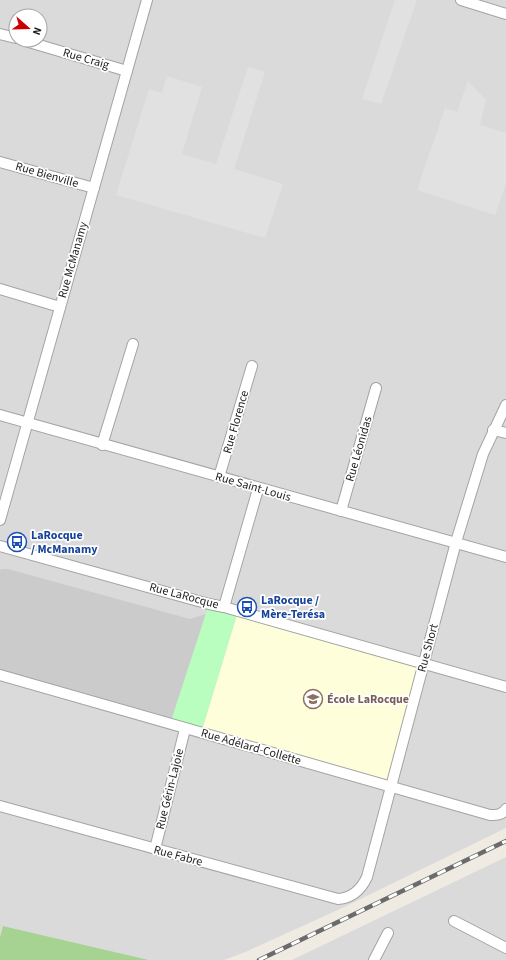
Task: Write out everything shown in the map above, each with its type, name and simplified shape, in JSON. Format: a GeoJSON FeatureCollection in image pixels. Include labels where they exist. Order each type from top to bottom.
{"type":"FeatureCollection","features":[{"type":"Feature","properties":{"kind":"street","name":"Rue McManamy"},"geometry":{"type":"LineString","coordinates":[[0,520],[147,0]]}},
{"type":"Feature","properties":{"kind":"street"},"geometry":{"type":"LineString","coordinates":[[461,0],[506,14]]}},
{"type":"Feature","properties":{"kind":"street","name":"Rue Craig"},"geometry":{"type":"LineString","coordinates":[[48,47],[127,70]]}},
{"type":"Feature","properties":{"kind":"street","name":"Rue Bienville"},"geometry":{"type":"LineString","coordinates":[[0,162],[94,188]]}},
{"type":"Feature","properties":{"kind":"street"},"geometry":{"type":"LineString","coordinates":[[0,290],[60,307]]}},
{"type":"Feature","properties":{"kind":"street"},"geometry":{"type":"LineString","coordinates":[[102,445],[133,344]]}},
{"type":"Feature","properties":{"kind":"street","name":"Rue Florence"},"geometry":{"type":"LineString","coordinates":[[219,477],[252,366]]}},
{"type":"Feature","properties":{"kind":"street","name":"Rue Léonidas"},"geometry":{"type":"LineString","coordinates":[[341,511],[376,388]]}},
{"type":"Feature","properties":{"kind":"street","name":"Rue Short"},"geometry":{"type":"LineString","coordinates":[[356,893],[364,884],[367,877],[456,542],[483,454],[506,405]]}},
{"type":"Feature","properties":{"kind":"street","name":"Rue Saint-Louis"},"geometry":{"type":"LineString","coordinates":[[0,416],[506,557]]}},
{"type":"Feature","properties":{"kind":"street"},"geometry":{"type":"LineString","coordinates":[[493,430],[506,433]]}},
{"type":"Feature","properties":{"kind":"street"},"geometry":{"type":"LineString","coordinates":[[224,607],[258,488]]}},
{"type":"Feature","properties":{"kind":"street","name":"Rue LaRocque"},"geometry":{"type":"LineString","coordinates":[[0,546],[224,607],[424,665],[506,687]]}},
{"type":"Feature","properties":{"kind":"street","name":"Rue Adélard-Collette"},"geometry":{"type":"LineString","coordinates":[[0,675],[490,815],[497,815],[505,811]]}},
{"type":"Feature","properties":{"kind":"street","name":"Rue Gérin-Lajoie"},"geometry":{"type":"LineString","coordinates":[[155,849],[185,729]]}},
{"type":"Feature","properties":{"kind":"street","name":"Rue Fabre"},"geometry":{"type":"LineString","coordinates":[[0,806],[338,898],[346,898],[356,893]]}},
{"type":"Feature","properties":{"kind":"street"},"geometry":{"type":"LineString","coordinates":[[454,921],[506,948]]}},
{"type":"Feature","properties":{"kind":"street"},"geometry":{"type":"LineString","coordinates":[[374,960],[388,933]]}},
{"type":"Feature","properties":{"kind":"shaded area"},"geometry":{"type":"Polygon","coordinates":[[[0,0],[506,0],[506,828],[340,909],[243,953],[224,960],[149,960],[3,926],[0,937],[0,0]]]}},
{"type":"Feature","properties":{"kind":"shaded area"},"geometry":{"type":"Polygon","coordinates":[[[395,0],[417,0],[381,104],[362,99],[395,0]]]}},
{"type":"Feature","properties":{"kind":"shaded area"},"geometry":{"type":"Polygon","coordinates":[[[248,67],[265,72],[234,169],[283,184],[265,238],[116,195],[149,89],[162,93],[167,76],[202,87],[182,154],[216,164],[248,67]]]}},
{"type":"Feature","properties":{"kind":"shaded area"},"geometry":{"type":"Polygon","coordinates":[[[468,81],[486,100],[480,125],[506,133],[506,184],[495,215],[417,190],[445,108],[457,112],[468,81]]]}},
{"type":"Feature","properties":{"kind":"shaded area"},"geometry":{"type":"Polygon","coordinates":[[[8,569],[190,619],[206,614],[172,719],[0,671],[0,570],[8,569]]]}},
{"type":"Feature","properties":{"kind":"shaded area","name":"École LaRocque"},"geometry":{"type":"Polygon","coordinates":[[[238,611],[424,665],[390,786],[201,733],[238,611]]]}},
{"type":"Feature","properties":{"kind":"shaded area"},"geometry":{"type":"Polygon","coordinates":[[[506,857],[506,960],[292,960],[506,857]]]}},
{"type":"Feature","properties":{"kind":"green space"},"geometry":{"type":"Polygon","coordinates":[[[209,604],[238,611],[201,733],[170,724],[209,604]]]}},
{"type":"Feature","properties":{"kind":"green space"},"geometry":{"type":"Polygon","coordinates":[[[3,926],[149,960],[0,960],[0,937],[3,926]]]}},
{"type":"Feature","properties":{"kind":"railway"},"geometry":{"type":"LineString","coordinates":[[259,960],[506,841]]}},
{"type":"Feature","properties":{"kind":"place","name":"LaRocque / McManamy"},"geometry":{"type":"Point","coordinates":[17,542]}},
{"type":"Feature","properties":{"kind":"place","name":"LaRocque / Mère-Terésa"},"geometry":{"type":"Point","coordinates":[247,607]}},
{"type":"Feature","properties":{"kind":"place","name":"École LaRocque"},"geometry":{"type":"Point","coordinates":[313,699]}}]}
